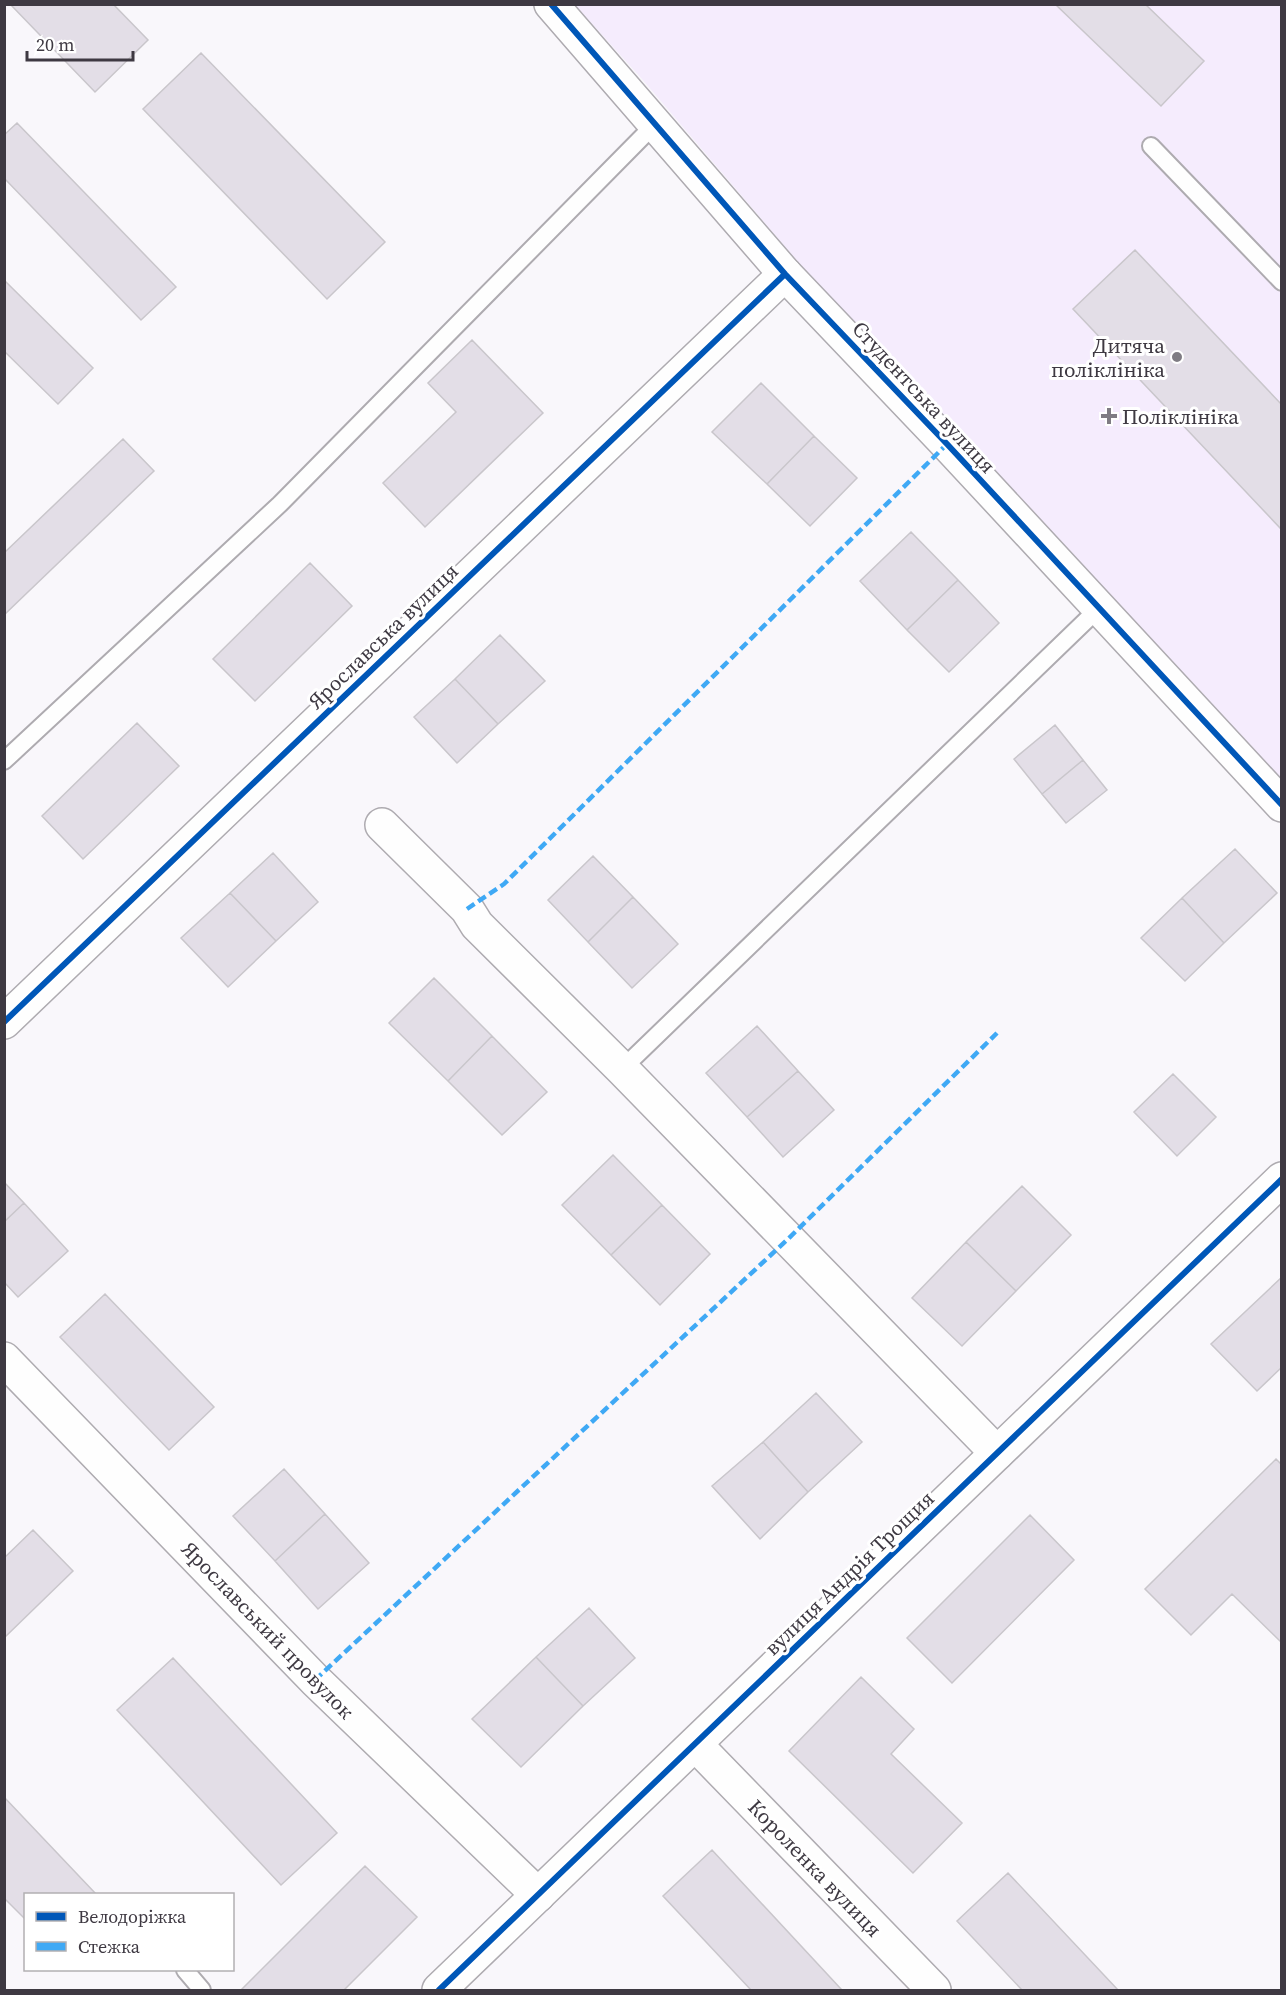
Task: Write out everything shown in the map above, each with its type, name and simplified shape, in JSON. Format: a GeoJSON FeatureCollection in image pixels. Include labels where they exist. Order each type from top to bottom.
{"type":"FeatureCollection","features":[{"type":"Feature","properties":{"kind":"street","name":"Студентська вулиця"},"geometry":{"type":"LineString","coordinates":[[551,4],[785,274],[947,444],[1281,805]]}},
{"type":"Feature","properties":{"kind":"street","name":"Ярославська вулиця"},"geometry":{"type":"LineString","coordinates":[[4,1022],[785,274]]}},
{"type":"Feature","properties":{"kind":"street"},"geometry":{"type":"LineString","coordinates":[[382,825],[467,909],[477,925],[622,1069],[997,1454]]}},
{"type":"Feature","properties":{"kind":"street","name":"вулиця Андрія Трощия"},"geometry":{"type":"LineString","coordinates":[[439,1990],[1281,1179]]}},
{"type":"Feature","properties":{"kind":"street","name":"Ярославський провулок"},"geometry":{"type":"LineString","coordinates":[[4,1359],[315,1680],[538,1895]]}},
{"type":"Feature","properties":{"kind":"street","name":"Короленка вулиця"},"geometry":{"type":"LineString","coordinates":[[696,1744],[934,1990]]}},
{"type":"Feature","properties":{"kind":"lane"},"geometry":{"type":"LineString","coordinates":[[4,761],[280,504],[655,124]]}},
{"type":"Feature","properties":{"kind":"lane"},"geometry":{"type":"LineString","coordinates":[[1151,146],[1281,282]]}},
{"type":"Feature","properties":{"kind":"lane"},"geometry":{"type":"LineString","coordinates":[[622,1069],[1100,608]]}},
{"type":"Feature","properties":{"kind":"lane"},"geometry":{"type":"LineString","coordinates":[[186,1971],[202,1990]]}},
{"type":"Feature","properties":{"kind":"shaded area","name":"Поліклініка"},"geometry":{"type":"Polygon","coordinates":[[[575,5],[1281,5],[1281,789],[839,310],[642,79],[575,5]]]}},
{"type":"Feature","properties":{"kind":"building"},"geometry":{"type":"Polygon","coordinates":[[[10,4],[113,4],[148,40],[95,92],[10,4]]]}},
{"type":"Feature","properties":{"kind":"building"},"geometry":{"type":"Polygon","coordinates":[[[1055,4],[1145,4],[1204,61],[1161,106],[1055,4]]]}},
{"type":"Feature","properties":{"kind":"building"},"geometry":{"type":"Polygon","coordinates":[[[201,53],[385,242],[327,299],[143,109],[201,53]]]}},
{"type":"Feature","properties":{"kind":"building"},"geometry":{"type":"Polygon","coordinates":[[[17,123],[176,287],[141,320],[4,178],[4,135],[17,123]]]}},
{"type":"Feature","properties":{"kind":"building","name":"Дитяча поліклініка"},"geometry":{"type":"Polygon","coordinates":[[[1135,250],[1282,405],[1282,530],[1073,309],[1135,250]]]}},
{"type":"Feature","properties":{"kind":"building"},"geometry":{"type":"Polygon","coordinates":[[[4,280],[93,368],[58,404],[4,351],[4,280]]]}},
{"type":"Feature","properties":{"kind":"building"},"geometry":{"type":"Polygon","coordinates":[[[472,340],[543,413],[425,527],[383,483],[456,412],[428,383],[472,340]]]}},
{"type":"Feature","properties":{"kind":"building"},"geometry":{"type":"Polygon","coordinates":[[[761,383],[814,436],[767,484],[712,432],[761,383]]]}},
{"type":"Feature","properties":{"kind":"building"},"geometry":{"type":"Polygon","coordinates":[[[814,436],[857,478],[810,526],[767,484],[814,436]]]}},
{"type":"Feature","properties":{"kind":"building"},"geometry":{"type":"Polygon","coordinates":[[[123,439],[154,471],[4,615],[4,553],[123,439]]]}},
{"type":"Feature","properties":{"kind":"building"},"geometry":{"type":"Polygon","coordinates":[[[911,532],[958,580],[907,630],[860,581],[911,532]]]}},
{"type":"Feature","properties":{"kind":"building"},"geometry":{"type":"Polygon","coordinates":[[[310,563],[352,606],[255,701],[213,659],[310,563]]]}},
{"type":"Feature","properties":{"kind":"building"},"geometry":{"type":"Polygon","coordinates":[[[958,580],[999,623],[949,672],[907,630],[958,580]]]}},
{"type":"Feature","properties":{"kind":"building"},"geometry":{"type":"Polygon","coordinates":[[[500,635],[545,681],[498,724],[455,679],[500,635]]]}},
{"type":"Feature","properties":{"kind":"building"},"geometry":{"type":"Polygon","coordinates":[[[455,679],[498,724],[457,763],[414,717],[455,679]]]}},
{"type":"Feature","properties":{"kind":"building"},"geometry":{"type":"Polygon","coordinates":[[[137,723],[179,766],[83,859],[42,816],[137,723]]]}},
{"type":"Feature","properties":{"kind":"building"},"geometry":{"type":"Polygon","coordinates":[[[1055,725],[1083,760],[1042,794],[1014,759],[1055,725]]]}},
{"type":"Feature","properties":{"kind":"building"},"geometry":{"type":"Polygon","coordinates":[[[1083,760],[1107,790],[1066,823],[1042,794],[1083,760]]]}},
{"type":"Feature","properties":{"kind":"building"},"geometry":{"type":"Polygon","coordinates":[[[1235,849],[1277,893],[1224,943],[1182,898],[1235,849]]]}},
{"type":"Feature","properties":{"kind":"building"},"geometry":{"type":"Polygon","coordinates":[[[273,853],[318,902],[276,941],[230,893],[273,853]]]}},
{"type":"Feature","properties":{"kind":"building"},"geometry":{"type":"Polygon","coordinates":[[[593,856],[633,897],[588,942],[548,900],[593,856]]]}},
{"type":"Feature","properties":{"kind":"building"},"geometry":{"type":"Polygon","coordinates":[[[230,893],[276,941],[228,987],[181,938],[230,893]]]}},
{"type":"Feature","properties":{"kind":"building"},"geometry":{"type":"Polygon","coordinates":[[[633,897],[678,944],[632,988],[588,942],[633,897]]]}},
{"type":"Feature","properties":{"kind":"building"},"geometry":{"type":"Polygon","coordinates":[[[1182,898],[1224,943],[1185,981],[1141,938],[1182,898]]]}},
{"type":"Feature","properties":{"kind":"building"},"geometry":{"type":"Polygon","coordinates":[[[434,978],[492,1036],[448,1081],[389,1023],[434,978]]]}},
{"type":"Feature","properties":{"kind":"building"},"geometry":{"type":"Polygon","coordinates":[[[757,1026],[798,1071],[747,1117],[706,1073],[757,1026]]]}},
{"type":"Feature","properties":{"kind":"building"},"geometry":{"type":"Polygon","coordinates":[[[492,1036],[547,1092],[502,1135],[448,1081],[492,1036]]]}},
{"type":"Feature","properties":{"kind":"building"},"geometry":{"type":"Polygon","coordinates":[[[798,1071],[834,1110],[783,1157],[747,1117],[798,1071]]]}},
{"type":"Feature","properties":{"kind":"building"},"geometry":{"type":"Polygon","coordinates":[[[1173,1074],[1216,1117],[1177,1156],[1134,1112],[1173,1074]]]}},
{"type":"Feature","properties":{"kind":"building"},"geometry":{"type":"Polygon","coordinates":[[[613,1155],[662,1205],[611,1255],[562,1205],[613,1155]]]}},
{"type":"Feature","properties":{"kind":"building"},"geometry":{"type":"Polygon","coordinates":[[[4,1182],[24,1203],[4,1222],[4,1182]]]}},
{"type":"Feature","properties":{"kind":"building"},"geometry":{"type":"Polygon","coordinates":[[[1022,1186],[1071,1235],[1016,1291],[966,1242],[1022,1186]]]}},
{"type":"Feature","properties":{"kind":"building"},"geometry":{"type":"Polygon","coordinates":[[[24,1203],[68,1251],[18,1297],[4,1282],[4,1222],[24,1203]]]}},
{"type":"Feature","properties":{"kind":"building"},"geometry":{"type":"Polygon","coordinates":[[[662,1205],[710,1254],[660,1305],[611,1255],[662,1205]]]}},
{"type":"Feature","properties":{"kind":"building"},"geometry":{"type":"Polygon","coordinates":[[[966,1242],[1016,1291],[962,1346],[912,1298],[966,1242]]]}},
{"type":"Feature","properties":{"kind":"building"},"geometry":{"type":"Polygon","coordinates":[[[1282,1277],[1282,1367],[1257,1391],[1211,1344],[1282,1277]]]}},
{"type":"Feature","properties":{"kind":"building"},"geometry":{"type":"Polygon","coordinates":[[[105,1294],[214,1407],[169,1450],[60,1337],[105,1294]]]}},
{"type":"Feature","properties":{"kind":"building"},"geometry":{"type":"Polygon","coordinates":[[[816,1393],[862,1442],[808,1492],[763,1442],[816,1393]]]}},
{"type":"Feature","properties":{"kind":"building"},"geometry":{"type":"Polygon","coordinates":[[[763,1442],[808,1492],[760,1539],[712,1486],[763,1442]]]}},
{"type":"Feature","properties":{"kind":"building"},"geometry":{"type":"Polygon","coordinates":[[[1276,1459],[1282,1465],[1282,1643],[1232,1594],[1191,1635],[1145,1589],[1276,1459]]]}},
{"type":"Feature","properties":{"kind":"building"},"geometry":{"type":"Polygon","coordinates":[[[284,1469],[325,1514],[275,1561],[233,1516],[284,1469]]]}},
{"type":"Feature","properties":{"kind":"building"},"geometry":{"type":"Polygon","coordinates":[[[325,1514],[369,1563],[318,1609],[275,1561],[325,1514]]]}},
{"type":"Feature","properties":{"kind":"building"},"geometry":{"type":"Polygon","coordinates":[[[1030,1515],[1074,1560],[952,1683],[907,1638],[1030,1515]]]}},
{"type":"Feature","properties":{"kind":"building"},"geometry":{"type":"Polygon","coordinates":[[[33,1530],[73,1571],[4,1638],[4,1558],[33,1530]]]}},
{"type":"Feature","properties":{"kind":"building"},"geometry":{"type":"Polygon","coordinates":[[[589,1608],[635,1658],[583,1706],[536,1657],[589,1608]]]}},
{"type":"Feature","properties":{"kind":"building"},"geometry":{"type":"Polygon","coordinates":[[[536,1657],[583,1706],[521,1767],[472,1719],[536,1657]]]}},
{"type":"Feature","properties":{"kind":"building"},"geometry":{"type":"Polygon","coordinates":[[[173,1658],[337,1833],[281,1885],[117,1710],[173,1658]]]}},
{"type":"Feature","properties":{"kind":"building"},"geometry":{"type":"Polygon","coordinates":[[[861,1677],[914,1729],[891,1754],[962,1823],[913,1873],[789,1751],[861,1677]]]}},
{"type":"Feature","properties":{"kind":"building"},"geometry":{"type":"Polygon","coordinates":[[[4,1797],[95,1893],[24,1893],[24,1918],[4,1898],[4,1797]]]}},
{"type":"Feature","properties":{"kind":"building"},"geometry":{"type":"Polygon","coordinates":[[[712,1850],[840,1990],[751,1990],[663,1896],[712,1850]]]}},
{"type":"Feature","properties":{"kind":"building"},"geometry":{"type":"Polygon","coordinates":[[[365,1866],[417,1917],[344,1990],[241,1990],[365,1866]]]}},
{"type":"Feature","properties":{"kind":"building"},"geometry":{"type":"Polygon","coordinates":[[[1008,1873],[1118,1990],[1022,1990],[957,1921],[1008,1873]]]}},
{"type":"Feature","properties":{"kind":"marked path"},"geometry":{"type":"LineString","coordinates":[[467,909],[504,884],[947,444]]}},
{"type":"Feature","properties":{"kind":"marked path"},"geometry":{"type":"LineString","coordinates":[[315,1680],[788,1239],[997,1033]]}},
{"type":"Feature","properties":{"kind":"cycle path"},"geometry":{"type":"LineString","coordinates":[[551,4],[785,274],[947,444],[1282,805]]}},
{"type":"Feature","properties":{"kind":"cycle path"},"geometry":{"type":"LineString","coordinates":[[4,1022],[785,274]]}},
{"type":"Feature","properties":{"kind":"cycle path"},"geometry":{"type":"LineString","coordinates":[[439,1990],[1282,1179]]}},
{"type":"Feature","properties":{"kind":"place","name":"Дитяча поліклініка"},"geometry":{"type":"Point","coordinates":[1177,357]}},
{"type":"Feature","properties":{"kind":"place","name":"Поліклініка"},"geometry":{"type":"Point","coordinates":[1109,416]}}]}
